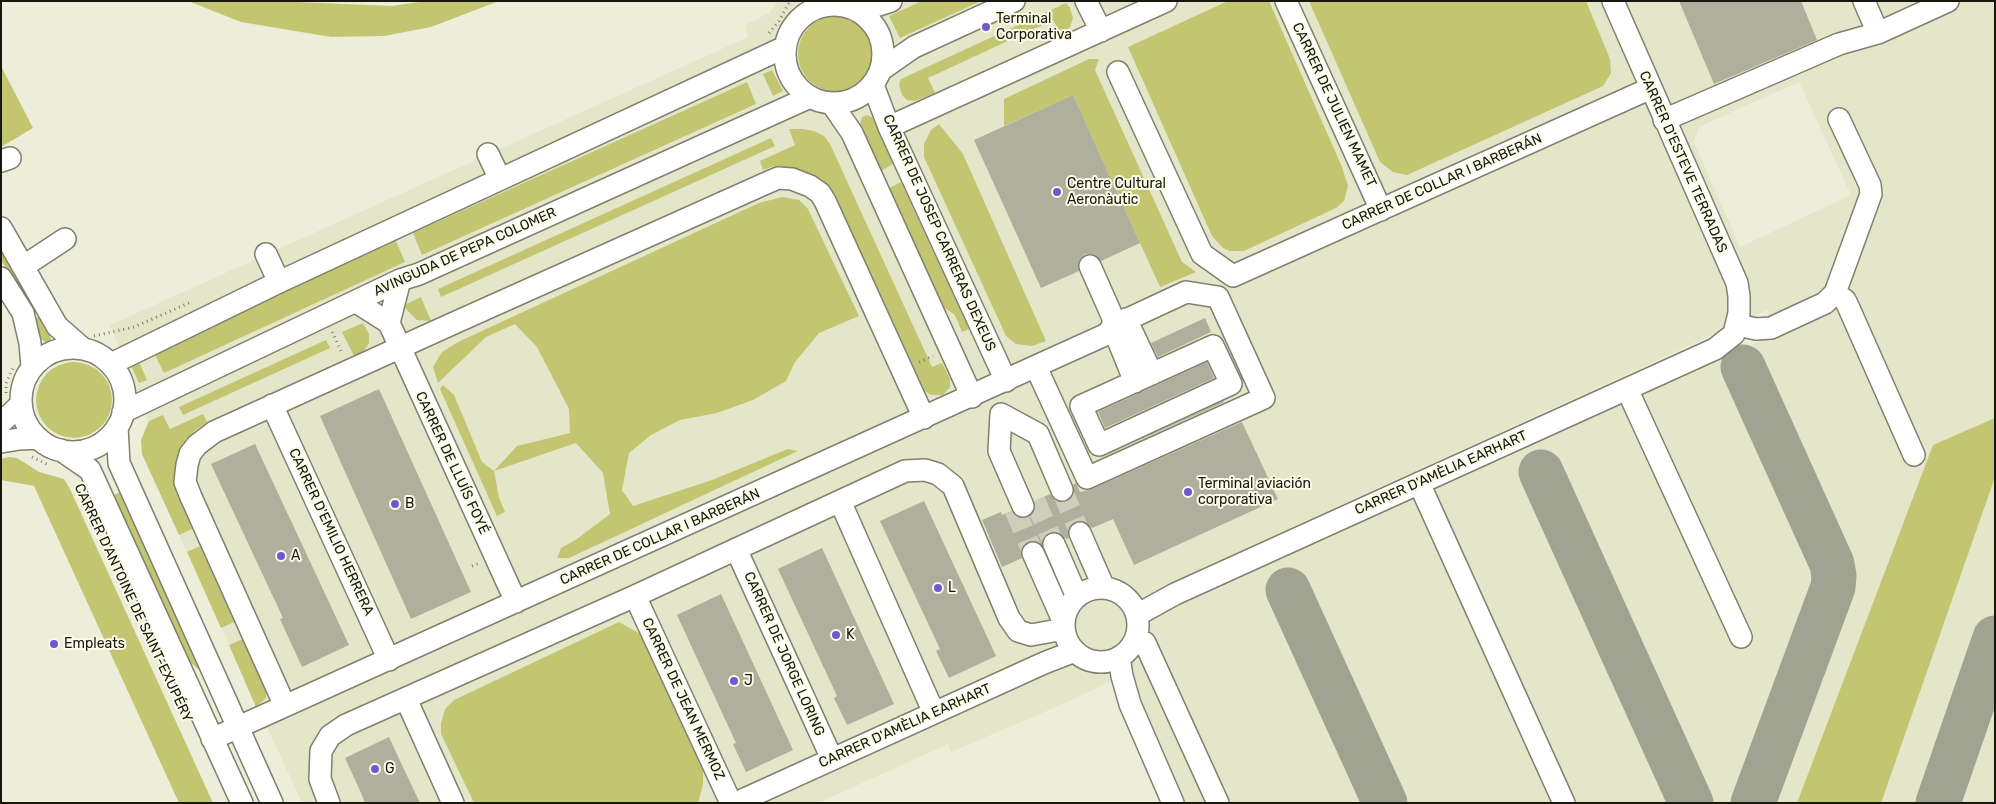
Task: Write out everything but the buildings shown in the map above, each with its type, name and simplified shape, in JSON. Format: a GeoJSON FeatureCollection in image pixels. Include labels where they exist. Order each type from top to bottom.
{"type":"FeatureCollection","features":[{"type":"Feature","properties":{"kind":"street"},"geometry":{"type":"LineString","coordinates":[[860,11],[891,1]]}},
{"type":"Feature","properties":{"kind":"street"},"geometry":{"type":"LineString","coordinates":[[877,78],[884,56],[880,35],[872,22],[860,11],[836,4],[812,5],[798,19],[788,36],[785,47],[786,65],[792,81],[810,98],[832,104],[854,100],[914,46],[1014,1]]}},
{"type":"Feature","properties":{"kind":"street"},"geometry":{"type":"LineString","coordinates":[[1086,1],[1101,31]]}},
{"type":"Feature","properties":{"kind":"street"},"geometry":{"type":"LineString","coordinates":[[889,126],[1166,1]]}},
{"type":"Feature","properties":{"kind":"street","name":"CARRER DE JULIEN MAMET"},"geometry":{"type":"LineString","coordinates":[[1286,1],[1381,210]]}},
{"type":"Feature","properties":{"kind":"street","name":"CARRER D'ESTEVE TERRADAS"},"geometry":{"type":"LineString","coordinates":[[1613,1],[1737,283],[1739,296],[1738,325]]}},
{"type":"Feature","properties":{"kind":"street"},"geometry":{"type":"LineString","coordinates":[[1864,1],[1878,33]]}},
{"type":"Feature","properties":{"kind":"street"},"geometry":{"type":"LineString","coordinates":[[1664,120],[1839,44],[1878,33],[1948,1]]}},
{"type":"Feature","properties":{"kind":"street"},"geometry":{"type":"LineString","coordinates":[[111,364],[279,282],[785,47]]}},
{"type":"Feature","properties":{"kind":"street","name":"CARRER DE COLLAR I BARBERÁN"},"geometry":{"type":"LineString","coordinates":[[1118,72],[1202,254],[1233,276],[1651,88]]}},
{"type":"Feature","properties":{"kind":"street","name":"CARRER DE JOSEP CARRERAS DEXEUS"},"geometry":{"type":"LineString","coordinates":[[877,78],[889,126],[989,389]]}},
{"type":"Feature","properties":{"kind":"street","name":"AVINGUDA DE PEPA COLOMER"},"geometry":{"type":"LineString","coordinates":[[120,420],[400,280],[419,274],[810,98]]}},
{"type":"Feature","properties":{"kind":"street"},"geometry":{"type":"LineString","coordinates":[[832,104],[852,133],[989,389],[1013,445],[1037,500],[1000,414]]}},
{"type":"Feature","properties":{"kind":"street"},"geometry":{"type":"LineString","coordinates":[[1738,325],[1756,329],[1771,328],[1825,304],[1835,294],[1871,194],[1870,185],[1839,118]]}},
{"type":"Feature","properties":{"kind":"street"},"geometry":{"type":"LineString","coordinates":[[488,154],[500,179]]}},
{"type":"Feature","properties":{"kind":"street"},"geometry":{"type":"LineString","coordinates":[[286,706],[185,482],[186,465],[190,454],[197,445],[214,432],[272,405],[778,178],[792,179],[815,190],[825,201],[924,418]]}},
{"type":"Feature","properties":{"kind":"street"},"geometry":{"type":"LineString","coordinates":[[1,228],[57,326],[85,341],[111,364],[118,374],[124,391],[120,420],[119,463],[272,803]]}},
{"type":"Feature","properties":{"kind":"street"},"geometry":{"type":"LineString","coordinates":[[24,266],[65,240]]}},
{"type":"Feature","properties":{"kind":"street"},"geometry":{"type":"LineString","coordinates":[[266,254],[279,282]]}},
{"type":"Feature","properties":{"kind":"street"},"geometry":{"type":"LineString","coordinates":[[1090,266],[1113,318],[1116,326],[1116,335],[1144,378]]}},
{"type":"Feature","properties":{"kind":"street"},"geometry":{"type":"LineString","coordinates":[[1,278],[23,313],[30,343],[25,363],[24,380],[1,423]]}},
{"type":"Feature","properties":{"kind":"street"},"geometry":{"type":"LineString","coordinates":[[356,302],[389,323],[400,280]]}},
{"type":"Feature","properties":{"kind":"street","name":"CARRER DE COLLAR I BARBERÁN"},"geometry":{"type":"LineString","coordinates":[[212,739],[989,389],[1186,292],[1218,297],[1264,398],[1087,478],[1036,367]]}},
{"type":"Feature","properties":{"kind":"street"},"geometry":{"type":"LineString","coordinates":[[1835,294],[1845,300],[1848,306],[1914,455]]}},
{"type":"Feature","properties":{"kind":"street","name":"CARRER DE LLUÍS FOYÉ"},"geometry":{"type":"LineString","coordinates":[[389,323],[516,602]]}},
{"type":"Feature","properties":{"kind":"street","name":"CARRER D'AMÈLIA EARHART"},"geometry":{"type":"LineString","coordinates":[[1137,615],[1175,594],[1715,349],[1734,334],[1738,325]]}},
{"type":"Feature","properties":{"kind":"street"},"geometry":{"type":"LineString","coordinates":[[25,363],[85,341]]}},
{"type":"Feature","properties":{"kind":"street"},"geometry":{"type":"LineString","coordinates":[[1214,346],[1231,384],[1099,445],[1081,406],[1144,378],[1214,346]]}},
{"type":"Feature","properties":{"kind":"street"},"geometry":{"type":"LineString","coordinates":[[1627,389],[1741,637]]}},
{"type":"Feature","properties":{"kind":"street"},"geometry":{"type":"LineString","coordinates":[[14,401],[32,432],[32,446]]}},
{"type":"Feature","properties":{"kind":"street","name":"CARRER D'EMILIO HERRERA"},"geometry":{"type":"LineString","coordinates":[[272,405],[389,660]]}},
{"type":"Feature","properties":{"kind":"street"},"geometry":{"type":"LineString","coordinates":[[1,442],[19,439],[32,446],[46,444],[57,458],[93,448],[108,438],[120,420]]}},
{"type":"Feature","properties":{"kind":"street","name":"CARRER D'ANTOINE DE SAINT-EXUPÉRY"},"geometry":{"type":"LineString","coordinates":[[57,458],[90,470],[242,803]]}},
{"type":"Feature","properties":{"kind":"street"},"geometry":{"type":"LineString","coordinates":[[329,803],[321,786],[319,771],[321,751],[324,743],[330,736],[346,725],[635,596],[905,471],[925,470],[938,474],[953,486],[1009,618],[1018,631],[1032,635],[1078,606],[1118,591],[1135,608],[1137,615],[1138,631],[1135,642],[1126,653],[1101,662],[1083,657],[1068,642],[1078,606],[1055,544]]}},
{"type":"Feature","properties":{"kind":"street"},"geometry":{"type":"LineString","coordinates":[[1419,483],[1564,803]]}},
{"type":"Feature","properties":{"kind":"street"},"geometry":{"type":"LineString","coordinates":[[840,501],[934,713]]}},
{"type":"Feature","properties":{"kind":"street"},"geometry":{"type":"LineString","coordinates":[[1055,544],[1078,606]]}},
{"type":"Feature","properties":{"kind":"street"},"geometry":{"type":"LineString","coordinates":[[1055,544],[1078,606]]}},
{"type":"Feature","properties":{"kind":"street","name":"CARRER DE JORGE LORING"},"geometry":{"type":"LineString","coordinates":[[736,549],[832,760]]}},
{"type":"Feature","properties":{"kind":"street","name":"CARRER DE JEAN MERMOZ"},"geometry":{"type":"LineString","coordinates":[[635,596],[731,803]]}},
{"type":"Feature","properties":{"kind":"street"},"geometry":{"type":"LineString","coordinates":[[1135,642],[1145,643],[1218,803]]}},
{"type":"Feature","properties":{"kind":"street","name":"CARRER D'AMÈLIA EARHART"},"geometry":{"type":"LineString","coordinates":[[736,803],[1044,663],[1075,651]]}},
{"type":"Feature","properties":{"kind":"street"},"geometry":{"type":"LineString","coordinates":[[1119,657],[1130,704],[1173,803]]}},
{"type":"Feature","properties":{"kind":"street"},"geometry":{"type":"LineString","coordinates":[[406,699],[453,803]]}},
{"type":"Feature","properties":{"kind":"path"},"geometry":{"type":"LineString","coordinates":[[85,341],[95,336],[134,327],[194,301]]}},
{"type":"Feature","properties":{"kind":"path"},"geometry":{"type":"LineString","coordinates":[[14,401],[6,383],[25,363]]}},
{"type":"Feature","properties":{"kind":"path"},"geometry":{"type":"LineString","coordinates":[[32,446],[44,463],[57,458]]}},
{"type":"Feature","properties":{"kind":"shaded area"},"geometry":{"type":"Polygon","coordinates":[[[778,1],[1995,1],[1995,803],[1186,803],[1137,697],[1133,671],[1063,704],[951,752],[948,744],[818,803],[302,803],[142,454],[141,440],[148,421],[110,325],[748,37],[745,25],[769,13],[778,1]],[[1799,82],[1699,127],[1694,142],[1740,247],[1851,195],[1799,82]],[[1767,310],[1170,583],[1172,605],[1776,334],[1767,310]]]}},
{"type":"Feature","properties":{"kind":"green space"},"geometry":{"type":"Polygon","coordinates":[[[188,1],[273,1],[392,6],[426,1],[499,1],[431,27],[384,36],[331,37],[241,22],[188,1]]]}},
{"type":"Feature","properties":{"kind":"green space"},"geometry":{"type":"Polygon","coordinates":[[[922,1],[981,1],[900,38],[889,16],[922,1]]]}},
{"type":"Feature","properties":{"kind":"green space"},"geometry":{"type":"Polygon","coordinates":[[[1228,1],[1269,1],[1342,167],[1348,186],[1344,201],[1336,208],[1244,251],[1230,251],[1223,248],[1212,236],[1128,47],[1228,1]]]}},
{"type":"Feature","properties":{"kind":"green space"},"geometry":{"type":"Polygon","coordinates":[[[1309,1],[1586,1],[1610,59],[1611,73],[1603,86],[1407,175],[1393,172],[1380,162],[1309,1]]]}},
{"type":"Feature","properties":{"kind":"green space"},"geometry":{"type":"Polygon","coordinates":[[[1066,3],[1070,8],[1073,18],[1070,27],[1065,33],[1061,34],[1053,20],[928,78],[935,93],[915,101],[907,100],[902,95],[899,84],[901,79],[1066,3]]]}},
{"type":"Feature","properties":{"kind":"green space"},"geometry":{"type":"Polygon","coordinates":[[[836,16],[850,19],[863,27],[871,40],[874,54],[871,68],[863,81],[850,89],[836,92],[822,89],[809,81],[801,68],[798,54],[801,40],[809,27],[822,19],[836,16]]]}},
{"type":"Feature","properties":{"kind":"green space"},"geometry":{"type":"Polygon","coordinates":[[[1089,59],[1099,59],[1095,70],[1182,262],[1196,272],[1160,287],[1073,95],[1004,126],[1004,99],[1089,59]]]}},
{"type":"Feature","properties":{"kind":"green space"},"geometry":{"type":"Polygon","coordinates":[[[1,66],[33,128],[1,147],[1,66]]]}},
{"type":"Feature","properties":{"kind":"green space"},"geometry":{"type":"Polygon","coordinates":[[[772,70],[783,91],[773,96],[763,74],[772,70]]]}},
{"type":"Feature","properties":{"kind":"green space"},"geometry":{"type":"Polygon","coordinates":[[[747,82],[756,104],[422,255],[413,233],[747,82]]]}},
{"type":"Feature","properties":{"kind":"green space"},"geometry":{"type":"Polygon","coordinates":[[[867,115],[873,118],[893,164],[881,171],[860,125],[862,117],[867,115]]]}},
{"type":"Feature","properties":{"kind":"green space"},"geometry":{"type":"Polygon","coordinates":[[[939,124],[963,154],[1046,341],[1032,346],[1016,344],[1006,336],[924,157],[924,144],[931,130],[939,124]]]}},
{"type":"Feature","properties":{"kind":"green space"},"geometry":{"type":"Polygon","coordinates":[[[789,129],[814,131],[824,136],[830,144],[932,367],[942,363],[950,379],[950,387],[943,395],[931,395],[925,391],[832,190],[819,178],[796,168],[774,166],[763,170],[760,161],[795,145],[789,129]]]}},
{"type":"Feature","properties":{"kind":"green space"},"geometry":{"type":"Polygon","coordinates":[[[771,138],[775,146],[441,297],[438,289],[771,138]]]}},
{"type":"Feature","properties":{"kind":"green space"},"geometry":{"type":"Polygon","coordinates":[[[901,182],[969,329],[962,332],[955,315],[942,306],[889,188],[901,182]]]}},
{"type":"Feature","properties":{"kind":"green space"},"geometry":{"type":"Polygon","coordinates":[[[782,197],[799,200],[808,209],[859,316],[819,333],[795,362],[786,381],[753,400],[717,413],[680,420],[651,435],[629,453],[622,490],[633,506],[712,480],[788,449],[798,451],[569,558],[557,558],[561,548],[577,539],[610,514],[603,473],[576,443],[494,471],[517,446],[570,433],[569,409],[537,347],[515,324],[486,337],[438,383],[433,367],[442,352],[458,342],[759,203],[782,197]]]}},
{"type":"Feature","properties":{"kind":"green space"},"geometry":{"type":"Polygon","coordinates":[[[1,241],[36,304],[27,308],[13,279],[1,260],[1,241]]]}},
{"type":"Feature","properties":{"kind":"green space"},"geometry":{"type":"Polygon","coordinates":[[[396,241],[405,262],[164,373],[153,351],[396,241]]]}},
{"type":"Feature","properties":{"kind":"green space"},"geometry":{"type":"Polygon","coordinates":[[[421,297],[431,321],[417,320],[404,305],[421,297]]]}},
{"type":"Feature","properties":{"kind":"green space"},"geometry":{"type":"Polygon","coordinates":[[[41,316],[51,340],[46,342],[42,340],[32,319],[41,316]]]}},
{"type":"Feature","properties":{"kind":"green space"},"geometry":{"type":"Polygon","coordinates":[[[363,323],[369,334],[369,343],[364,351],[354,356],[342,332],[363,323]]]}},
{"type":"Feature","properties":{"kind":"green space"},"geometry":{"type":"Polygon","coordinates":[[[326,340],[330,348],[183,415],[179,407],[326,340]]]}},
{"type":"Feature","properties":{"kind":"green space"},"geometry":{"type":"Polygon","coordinates":[[[137,357],[147,380],[139,383],[129,361],[137,357]]]}},
{"type":"Feature","properties":{"kind":"green space"},"geometry":{"type":"Polygon","coordinates":[[[74,362],[88,365],[101,373],[109,386],[112,400],[109,414],[101,427],[88,435],[74,438],[60,435],[47,427],[39,414],[36,400],[39,386],[47,373],[60,365],[74,362]]]}},
{"type":"Feature","properties":{"kind":"green space"},"geometry":{"type":"Polygon","coordinates":[[[443,385],[454,395],[482,462],[494,471],[499,498],[505,512],[497,516],[440,389],[443,385]]]}},
{"type":"Feature","properties":{"kind":"green space"},"geometry":{"type":"Polygon","coordinates":[[[203,414],[207,422],[194,431],[176,459],[176,490],[192,529],[179,535],[142,454],[141,440],[149,421],[163,415],[170,429],[203,414]]]}},
{"type":"Feature","properties":{"kind":"green space"},"geometry":{"type":"Polygon","coordinates":[[[1995,418],[1995,477],[1881,803],[1797,803],[1933,445],[1995,418]]]}},
{"type":"Feature","properties":{"kind":"green space"},"geometry":{"type":"Polygon","coordinates":[[[17,458],[39,472],[64,479],[69,487],[213,803],[179,803],[34,486],[1,480],[1,459],[17,458]]]}},
{"type":"Feature","properties":{"kind":"green space"},"geometry":{"type":"Polygon","coordinates":[[[120,492],[203,673],[185,658],[112,496],[120,492]]]}},
{"type":"Feature","properties":{"kind":"green space"},"geometry":{"type":"Polygon","coordinates":[[[200,546],[234,622],[221,628],[187,552],[200,546]]]}},
{"type":"Feature","properties":{"kind":"green space"},"geometry":{"type":"Polygon","coordinates":[[[619,622],[642,635],[703,769],[703,784],[698,803],[474,803],[441,734],[441,724],[445,709],[454,700],[619,622]]]}},
{"type":"Feature","properties":{"kind":"green space"},"geometry":{"type":"Polygon","coordinates":[[[243,639],[266,689],[266,698],[256,707],[229,645],[243,639]]]}},
{"type":"Feature","properties":{"kind":"taxiway"},"geometry":{"type":"LineString","coordinates":[[1743,367],[1832,564],[1834,576],[1833,587],[1753,803]]}},
{"type":"Feature","properties":{"kind":"taxiway"},"geometry":{"type":"LineString","coordinates":[[1541,472],[1691,803]]}},
{"type":"Feature","properties":{"kind":"taxiway"},"geometry":{"type":"LineString","coordinates":[[1288,590],[1385,803]]}},
{"type":"Feature","properties":{"kind":"taxiway"},"geometry":{"type":"LineString","coordinates":[[1938,803],[1995,638]]}},
{"type":"Feature","properties":{"kind":"tunnel"},"geometry":{"type":"LineString","coordinates":[[1062,490],[1080,533]]}},
{"type":"Feature","properties":{"kind":"tunnel"},"geometry":{"type":"LineString","coordinates":[[1035,501],[1054,544]]}},
{"type":"Feature","properties":{"kind":"tunnel"},"geometry":{"type":"LineString","coordinates":[[1015,510],[1033,553]]}},
{"type":"Feature","properties":{"kind":"place","name":"Terminal Corporativa"},"geometry":{"type":"Point","coordinates":[986,27]}},
{"type":"Feature","properties":{"kind":"place","name":"Centre Cultural Aeronàutic"},"geometry":{"type":"Point","coordinates":[1057,192]}},
{"type":"Feature","properties":{"kind":"place","name":"Terminal aviación corporativa"},"geometry":{"type":"Point","coordinates":[1188,492]}},
{"type":"Feature","properties":{"kind":"place","name":"B"},"geometry":{"type":"Point","coordinates":[395,504]}},
{"type":"Feature","properties":{"kind":"place","name":"A"},"geometry":{"type":"Point","coordinates":[281,556]}},
{"type":"Feature","properties":{"kind":"place","name":"L"},"geometry":{"type":"Point","coordinates":[938,588]}},
{"type":"Feature","properties":{"kind":"place","name":"K"},"geometry":{"type":"Point","coordinates":[836,635]}},
{"type":"Feature","properties":{"kind":"place","name":"Empleats"},"geometry":{"type":"Point","coordinates":[54,644]}},
{"type":"Feature","properties":{"kind":"place","name":"J"},"geometry":{"type":"Point","coordinates":[734,681]}},
{"type":"Feature","properties":{"kind":"place","name":"G"},"geometry":{"type":"Point","coordinates":[375,769]}}]}
